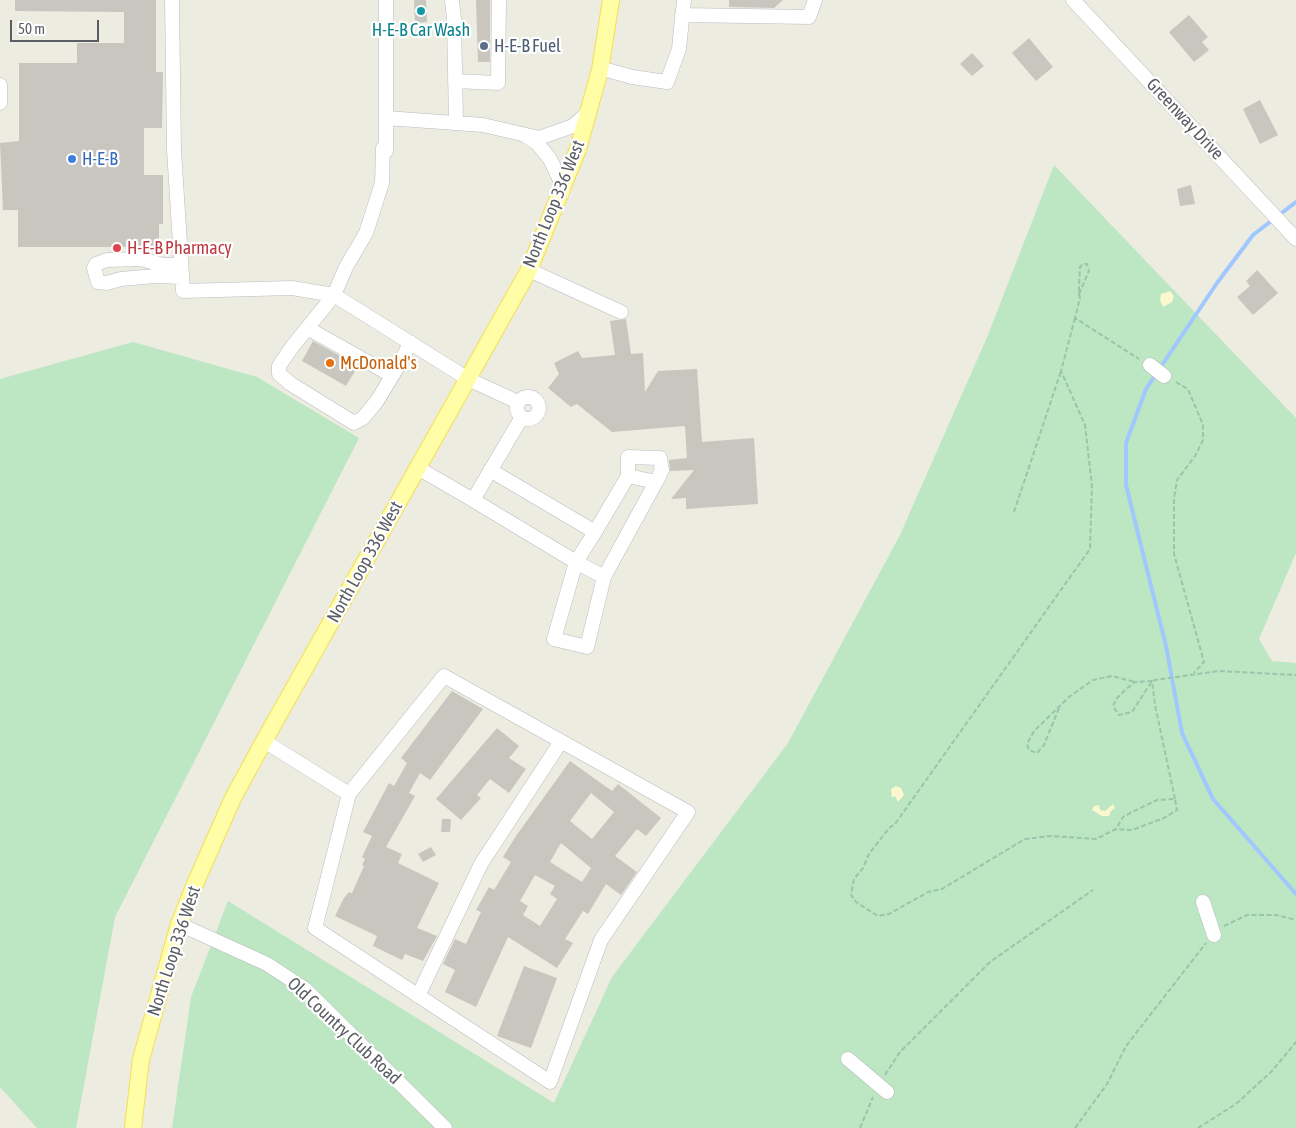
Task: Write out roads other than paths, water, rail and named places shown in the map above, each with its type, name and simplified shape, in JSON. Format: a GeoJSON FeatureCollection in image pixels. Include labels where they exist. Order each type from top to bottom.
{"type":"FeatureCollection","features":[{"type":"Feature","properties":{"kind":"main road","name":"North Loop 336 West"},"geometry":{"type":"LineString","coordinates":[[133,1128],[141,1059],[179,924],[233,798],[529,270],[562,193],[589,112],[600,68],[611,0]]}},
{"type":"Feature","properties":{"kind":"street"},"geometry":{"type":"LineString","coordinates":[[172,0],[174,150],[183,290],[292,288],[334,296],[468,379],[518,402]]}},
{"type":"Feature","properties":{"kind":"street"},"geometry":{"type":"LineString","coordinates":[[386,0],[386,150],[383,148],[382,183],[366,234],[346,268],[334,296],[279,366],[279,374],[291,384],[354,423],[363,418],[378,401],[410,342]]}},
{"type":"Feature","properties":{"kind":"street"},"geometry":{"type":"LineString","coordinates":[[452,0],[456,123]]}},
{"type":"Feature","properties":{"kind":"street"},"geometry":{"type":"LineString","coordinates":[[455,81],[498,83],[499,0]]}},
{"type":"Feature","properties":{"kind":"street"},"geometry":{"type":"LineString","coordinates":[[600,68],[632,77],[667,82],[679,50],[684,0]]}},
{"type":"Feature","properties":{"kind":"street"},"geometry":{"type":"LineString","coordinates":[[682,15],[809,17],[815,0]]}},
{"type":"Feature","properties":{"kind":"street","name":"Greenway Drive"},"geometry":{"type":"LineString","coordinates":[[1073,0],[1296,239]]}},
{"type":"Feature","properties":{"kind":"street"},"geometry":{"type":"LineString","coordinates":[[0,84],[0,103]]}},
{"type":"Feature","properties":{"kind":"street"},"geometry":{"type":"LineString","coordinates":[[386,118],[483,125],[540,138],[573,126],[589,112]]}},
{"type":"Feature","properties":{"kind":"street"},"geometry":{"type":"LineString","coordinates":[[525,135],[537,143],[550,159],[560,180],[562,193]]}},
{"type":"Feature","properties":{"kind":"street"},"geometry":{"type":"LineString","coordinates":[[141,259],[181,271],[155,276],[121,279],[107,283],[98,282],[94,268],[96,264],[107,260],[141,259]]}},
{"type":"Feature","properties":{"kind":"street"},"geometry":{"type":"LineString","coordinates":[[529,270],[621,312]]}},
{"type":"Feature","properties":{"kind":"street"},"geometry":{"type":"LineString","coordinates":[[307,328],[391,375]]}},
{"type":"Feature","properties":{"kind":"street"},"geometry":{"type":"LineString","coordinates":[[1150,365],[1164,376]]}},
{"type":"Feature","properties":{"kind":"street"},"geometry":{"type":"LineString","coordinates":[[525,397],[534,398],[539,405],[538,413],[531,418],[522,417],[517,410],[518,402],[525,397]]}},
{"type":"Feature","properties":{"kind":"street"},"geometry":{"type":"LineString","coordinates":[[473,500],[522,417]]}},
{"type":"Feature","properties":{"kind":"street"},"geometry":{"type":"LineString","coordinates":[[628,457],[660,458],[662,470],[604,577],[587,647],[554,639],[576,562],[628,476],[628,457]]}},
{"type":"Feature","properties":{"kind":"street"},"geometry":{"type":"LineString","coordinates":[[418,468],[604,577]]}},
{"type":"Feature","properties":{"kind":"street"},"geometry":{"type":"LineString","coordinates":[[490,470],[595,532]]}},
{"type":"Feature","properties":{"kind":"street"},"geometry":{"type":"LineString","coordinates":[[628,476],[656,482]]}},
{"type":"Feature","properties":{"kind":"street"},"geometry":{"type":"LineString","coordinates":[[444,676],[560,743],[688,812],[601,940],[550,1082],[315,928],[350,794],[444,676]]}},
{"type":"Feature","properties":{"kind":"street"},"geometry":{"type":"LineString","coordinates":[[264,741],[350,794]]}},
{"type":"Feature","properties":{"kind":"street"},"geometry":{"type":"LineString","coordinates":[[418,996],[481,864],[560,743]]}},
{"type":"Feature","properties":{"kind":"street"},"geometry":{"type":"LineString","coordinates":[[1203,902],[1214,935]]}},
{"type":"Feature","properties":{"kind":"street","name":"Old Country Club Road"},"geometry":{"type":"LineString","coordinates":[[179,924],[267,964],[305,990],[445,1128]]}},
{"type":"Feature","properties":{"kind":"street"},"geometry":{"type":"LineString","coordinates":[[848,1059],[883,1088]]}},
{"type":"Feature","properties":{"kind":"waterway"},"geometry":{"type":"LineString","coordinates":[[1296,202],[1253,235],[1217,283],[1146,389],[1126,443],[1126,485],[1166,646],[1182,733],[1213,799],[1296,894]]}},
{"type":"Feature","properties":{"kind":"place","name":"H-E-B Car Wash"},"geometry":{"type":"Point","coordinates":[421,11]}},
{"type":"Feature","properties":{"kind":"place","name":"H-E-B Fuel"},"geometry":{"type":"Point","coordinates":[484,46]}},
{"type":"Feature","properties":{"kind":"place","name":"H-E-B"},"geometry":{"type":"Point","coordinates":[72,159]}},
{"type":"Feature","properties":{"kind":"place","name":"H-E-B Pharmacy"},"geometry":{"type":"Point","coordinates":[117,248]}},
{"type":"Feature","properties":{"kind":"place","name":"McDonald's"},"geometry":{"type":"Point","coordinates":[330,363]}}]}
